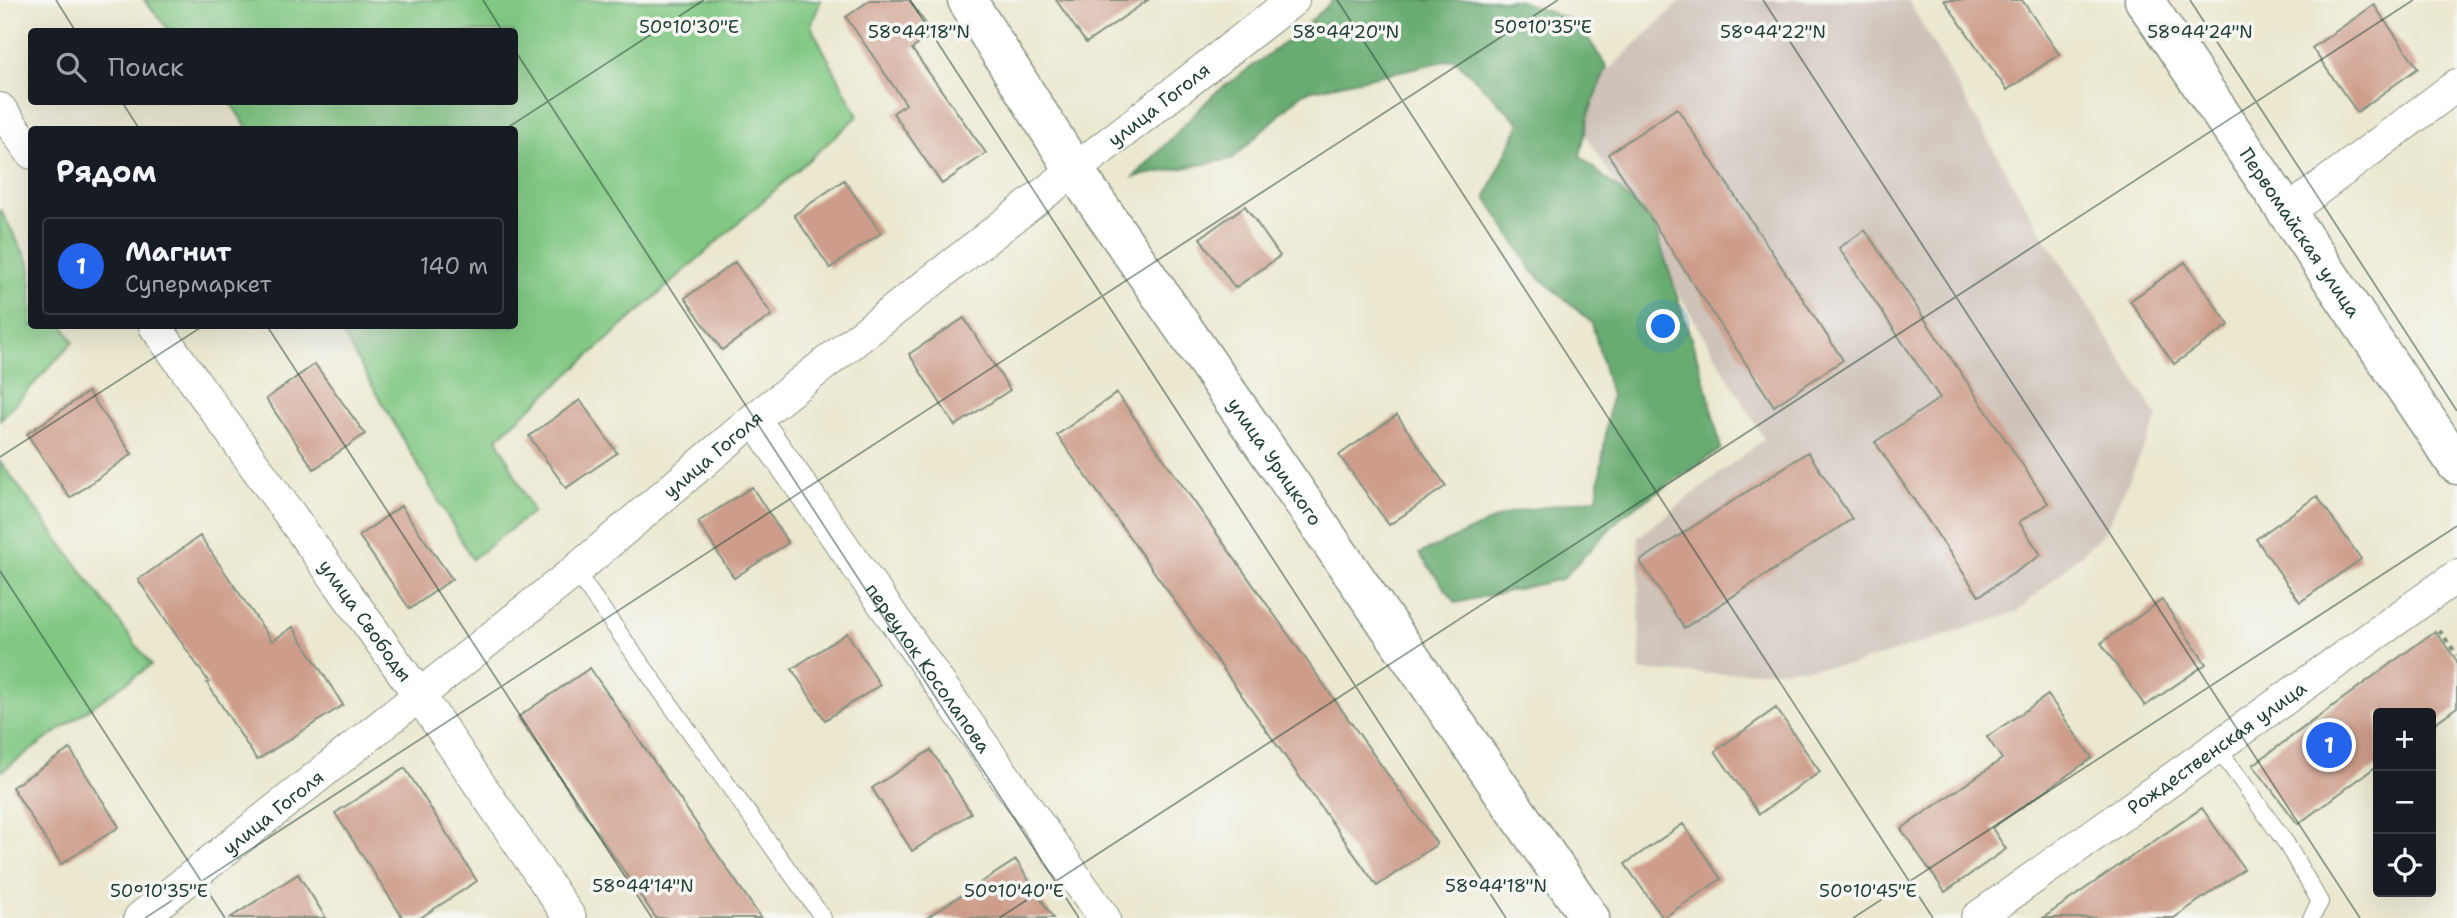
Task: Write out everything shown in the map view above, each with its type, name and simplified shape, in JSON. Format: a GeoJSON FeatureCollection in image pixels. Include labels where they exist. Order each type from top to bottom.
{"type":"FeatureCollection","features":[{"type":"Feature","properties":{"kind":"street","name":"улица Урицкого"},"geometry":{"type":"LineString","coordinates":[[967,0],[1075,171],[1590,918]]}},
{"type":"Feature","properties":{"kind":"street","name":"улица Гоголя"},"geometry":{"type":"LineString","coordinates":[[140,918],[575,571],[754,419],[1293,0]]}},
{"type":"Feature","properties":{"kind":"street","name":"Первомайская улица"},"geometry":{"type":"LineString","coordinates":[[2144,0],[2457,466]]}},
{"type":"Feature","properties":{"kind":"street"},"geometry":{"type":"LineString","coordinates":[[2286,213],[2457,85]]}},
{"type":"Feature","properties":{"kind":"street"},"geometry":{"type":"LineString","coordinates":[[0,109],[28,148]]}},
{"type":"Feature","properties":{"kind":"street","name":"улица Свободы"},"geometry":{"type":"LineString","coordinates":[[157,329],[419,695],[570,918]]}},
{"type":"Feature","properties":{"kind":"street","name":"переулок Косолапова"},"geometry":{"type":"LineString","coordinates":[[754,419],[1104,918]]}},
{"type":"Feature","properties":{"kind":"street","name":"Рождественская улица"},"geometry":{"type":"LineString","coordinates":[[1977,918],[2457,576]]}},
{"type":"Feature","properties":{"kind":"lane"},"geometry":{"type":"LineString","coordinates":[[575,571],[823,918]]}},
{"type":"Feature","properties":{"kind":"lane"},"geometry":{"type":"LineString","coordinates":[[2217,747],[2286,843],[2320,902],[2311,918]]}},
{"type":"Feature","properties":{"kind":"path"},"geometry":{"type":"LineString","coordinates":[[2452,648],[2457,655]]}},
{"type":"Feature","properties":{"kind":"shaded area"},"geometry":{"type":"Polygon","coordinates":[[[1682,0],[1908,0],[2033,218],[2158,418],[2104,533],[2017,612],[1853,665],[1715,674],[1640,671],[1638,537],[1764,439],[1570,107],[1682,0]]]}},
{"type":"Feature","properties":{"kind":"green space"},"geometry":{"type":"Polygon","coordinates":[[[144,0],[821,0],[811,26],[858,116],[497,438],[533,512],[472,559],[340,329],[518,329],[518,126],[246,126],[232,105],[518,105],[518,28],[167,28],[144,0]]]}},
{"type":"Feature","properties":{"kind":"green space"},"geometry":{"type":"Polygon","coordinates":[[[1334,0],[1517,0],[1578,23],[1607,67],[1590,110],[1580,156],[1652,219],[1706,385],[1721,449],[1623,515],[1562,579],[1456,603],[1419,554],[1509,513],[1597,498],[1611,396],[1592,323],[1533,272],[1486,197],[1520,123],[1454,59],[1304,92],[1232,159],[1134,177],[1214,94],[1291,38],[1334,0]]]}},
{"type":"Feature","properties":{"kind":"green space"},"geometry":{"type":"Polygon","coordinates":[[[0,209],[28,260],[28,329],[66,329],[73,342],[0,420],[0,209]]]}},
{"type":"Feature","properties":{"kind":"green space"},"geometry":{"type":"Polygon","coordinates":[[[0,461],[151,665],[0,772],[0,461]]]}},
{"type":"Feature","properties":{"kind":"building"},"geometry":{"type":"Polygon","coordinates":[[[870,0],[909,0],[933,34],[912,49],[986,153],[942,184],[893,113],[906,104],[846,17],[870,0]]]}},
{"type":"Feature","properties":{"kind":"building"},"geometry":{"type":"Polygon","coordinates":[[[1056,0],[1148,0],[1086,43],[1056,0]]]}},
{"type":"Feature","properties":{"kind":"building"},"geometry":{"type":"Polygon","coordinates":[[[1944,0],[2022,0],[2059,54],[2007,90],[1944,0]]]}},
{"type":"Feature","properties":{"kind":"building"},"geometry":{"type":"Polygon","coordinates":[[[2374,5],[2418,68],[2357,112],[2312,48],[2374,5]]]}},
{"type":"Feature","properties":{"kind":"building"},"geometry":{"type":"Polygon","coordinates":[[[1677,108],[1843,360],[1774,406],[1608,154],[1677,108]]]}},
{"type":"Feature","properties":{"kind":"building"},"geometry":{"type":"Polygon","coordinates":[[[844,180],[881,233],[830,268],[794,215],[844,180]]]}},
{"type":"Feature","properties":{"kind":"building"},"geometry":{"type":"Polygon","coordinates":[[[1245,206],[1280,256],[1235,288],[1200,238],[1245,206]]]}},
{"type":"Feature","properties":{"kind":"building"},"geometry":{"type":"Polygon","coordinates":[[[1865,230],[2048,503],[2019,522],[2041,555],[1979,596],[1875,442],[1940,398],[1839,248],[1865,230]]]}},
{"type":"Feature","properties":{"kind":"building"},"geometry":{"type":"Polygon","coordinates":[[[735,262],[772,315],[722,350],[685,298],[735,262]]]}},
{"type":"Feature","properties":{"kind":"building"},"geometry":{"type":"Polygon","coordinates":[[[2185,262],[2229,325],[2174,364],[2130,301],[2185,262]]]}},
{"type":"Feature","properties":{"kind":"building"},"geometry":{"type":"Polygon","coordinates":[[[964,318],[1010,390],[955,426],[909,354],[964,318]]]}},
{"type":"Feature","properties":{"kind":"building"},"geometry":{"type":"Polygon","coordinates":[[[315,364],[365,434],[314,469],[266,399],[315,364]]]}},
{"type":"Feature","properties":{"kind":"building"},"geometry":{"type":"Polygon","coordinates":[[[88,392],[132,454],[70,498],[27,434],[88,392]]]}},
{"type":"Feature","properties":{"kind":"building"},"geometry":{"type":"Polygon","coordinates":[[[1117,393],[1437,844],[1377,886],[1057,435],[1117,393]]]}},
{"type":"Feature","properties":{"kind":"building"},"geometry":{"type":"Polygon","coordinates":[[[580,400],[617,453],[566,488],[529,436],[580,400]]]}},
{"type":"Feature","properties":{"kind":"building"},"geometry":{"type":"Polygon","coordinates":[[[1397,415],[1446,486],[1389,525],[1339,455],[1397,415]]]}},
{"type":"Feature","properties":{"kind":"building"},"geometry":{"type":"Polygon","coordinates":[[[1808,452],[1852,519],[1684,628],[1640,561],[1808,452]]]}},
{"type":"Feature","properties":{"kind":"building"},"geometry":{"type":"Polygon","coordinates":[[[752,487],[788,543],[734,578],[698,522],[752,487]]]}},
{"type":"Feature","properties":{"kind":"building"},"geometry":{"type":"Polygon","coordinates":[[[2317,496],[2361,559],[2300,602],[2256,539],[2317,496]]]}},
{"type":"Feature","properties":{"kind":"building"},"geometry":{"type":"Polygon","coordinates":[[[401,506],[452,579],[410,609],[359,536],[401,506]]]}},
{"type":"Feature","properties":{"kind":"building"},"geometry":{"type":"Polygon","coordinates":[[[200,536],[272,641],[293,627],[343,705],[257,760],[207,683],[209,682],[138,580],[200,536]]]}},
{"type":"Feature","properties":{"kind":"building"},"geometry":{"type":"Polygon","coordinates":[[[2162,600],[2206,664],[2145,706],[2101,643],[2162,600]]]}},
{"type":"Feature","properties":{"kind":"building"},"geometry":{"type":"Polygon","coordinates":[[[2435,631],[2457,661],[2457,707],[2436,722],[2436,708],[2373,708],[2373,769],[2298,824],[2253,765],[2435,631]]]}},
{"type":"Feature","properties":{"kind":"building"},"geometry":{"type":"Polygon","coordinates":[[[847,633],[880,685],[825,720],[792,669],[847,633]]]}},
{"type":"Feature","properties":{"kind":"building"},"geometry":{"type":"Polygon","coordinates":[[[590,668],[761,918],[656,918],[518,717],[590,668]]]}},
{"type":"Feature","properties":{"kind":"building"},"geometry":{"type":"Polygon","coordinates":[[[2048,695],[2092,758],[1992,828],[2006,849],[1945,892],[1901,829],[2002,759],[1987,737],[2048,695]]]}},
{"type":"Feature","properties":{"kind":"building"},"geometry":{"type":"Polygon","coordinates":[[[1776,708],[1820,772],[1759,814],[1715,751],[1776,708]]]}},
{"type":"Feature","properties":{"kind":"building"},"geometry":{"type":"Polygon","coordinates":[[[70,749],[119,827],[61,864],[12,787],[70,749]]]}},
{"type":"Feature","properties":{"kind":"building"},"geometry":{"type":"Polygon","coordinates":[[[931,750],[971,813],[912,851],[872,788],[931,750]]]}},
{"type":"Feature","properties":{"kind":"building"},"geometry":{"type":"Polygon","coordinates":[[[405,768],[477,881],[420,918],[403,918],[335,813],[405,768]]]}},
{"type":"Feature","properties":{"kind":"building"},"geometry":{"type":"Polygon","coordinates":[[[2202,808],[2244,869],[2174,918],[2043,918],[2202,808]]]}},
{"type":"Feature","properties":{"kind":"building"},"geometry":{"type":"Polygon","coordinates":[[[1683,824],[1721,879],[1663,918],[1625,864],[1683,824]]]}},
{"type":"Feature","properties":{"kind":"building"},"geometry":{"type":"Polygon","coordinates":[[[1016,860],[1053,918],[926,918],[1016,860]]]}},
{"type":"Feature","properties":{"kind":"building"},"geometry":{"type":"Polygon","coordinates":[[[298,874],[326,918],[230,918],[298,874]]]}},
{"type":"Feature","properties":{"kind":"place","name":"Магнит"},"geometry":{"type":"Point","coordinates":[2329,745]}}]}
